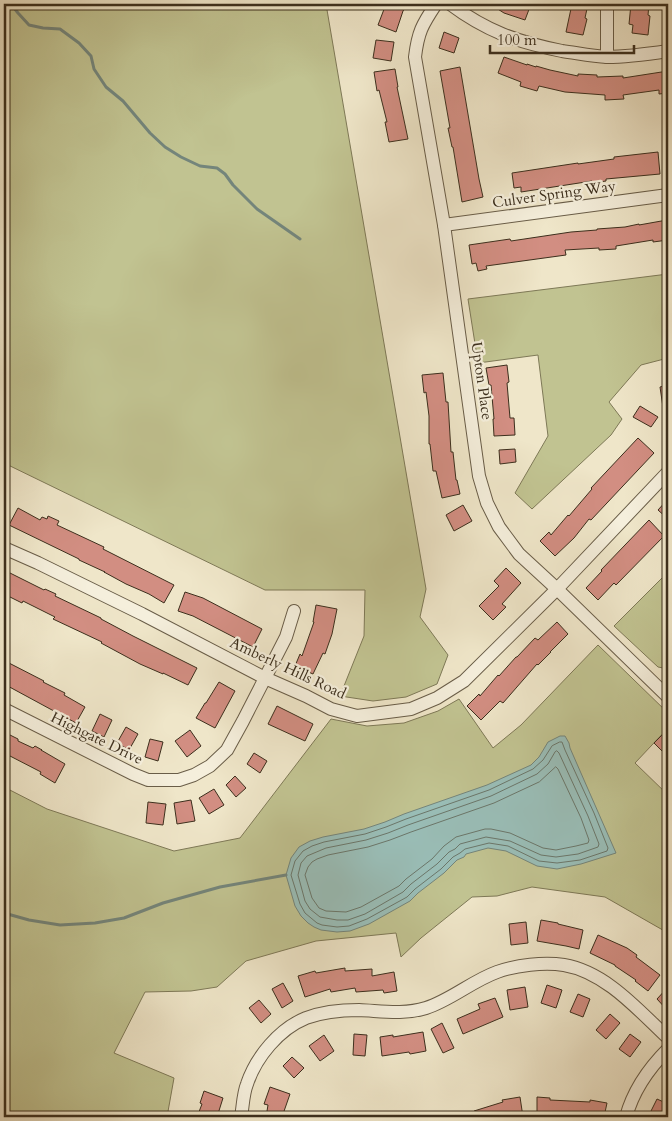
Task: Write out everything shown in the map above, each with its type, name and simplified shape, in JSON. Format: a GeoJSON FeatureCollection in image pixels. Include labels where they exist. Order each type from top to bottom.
{"type":"FeatureCollection","features":[{"type":"Feature","properties":{"kind":"street","name":"Upton Place"},"geometry":{"type":"LineString","coordinates":[[436,4],[423,24],[417,40],[415,57],[444,225],[479,476],[487,503],[499,527],[518,554],[557,589],[668,697]]}},
{"type":"Feature","properties":{"kind":"street"},"geometry":{"type":"LineString","coordinates":[[450,4],[483,26],[505,36],[544,47],[607,57],[668,51]]}},
{"type":"Feature","properties":{"kind":"street"},"geometry":{"type":"LineString","coordinates":[[607,4],[607,57]]}},
{"type":"Feature","properties":{"kind":"street","name":"Culver Spring Way"},"geometry":{"type":"LineString","coordinates":[[444,225],[668,195]]}},
{"type":"Feature","properties":{"kind":"street","name":"Amberly Hills Road"},"geometry":{"type":"LineString","coordinates":[[4,548],[133,610],[265,678],[331,708],[357,716],[411,709],[437,698],[464,680],[557,589],[668,472]]}},
{"type":"Feature","properties":{"kind":"street","name":"Highgate Drive"},"geometry":{"type":"LineString","coordinates":[[4,709],[148,780],[179,780],[194,775],[210,766],[227,750],[286,637],[294,611]]}},
{"type":"Feature","properties":{"kind":"street"},"geometry":{"type":"LineString","coordinates":[[241,1117],[246,1086],[254,1067],[263,1053],[286,1030],[306,1018],[342,1010],[390,1013],[423,1009],[435,1005],[496,972],[510,968],[547,964],[565,966],[592,974],[608,984],[636,1007],[668,1038]]}},
{"type":"Feature","properties":{"kind":"street"},"geometry":{"type":"LineString","coordinates":[[626,1117],[640,1083],[668,1049]]}},
{"type":"Feature","properties":{"kind":"green space"},"geometry":{"type":"Polygon","coordinates":[[[4,4],[326,4],[426,589],[420,617],[448,655],[437,684],[406,697],[373,701],[340,696],[364,636],[365,590],[265,590],[4,463],[4,4]]]}},
{"type":"Feature","properties":{"kind":"green space"},"geometry":{"type":"Polygon","coordinates":[[[668,274],[668,358],[641,365],[609,402],[622,419],[611,435],[532,509],[515,493],[548,436],[538,355],[478,363],[468,299],[668,274]]]}},
{"type":"Feature","properties":{"kind":"green space"},"geometry":{"type":"Polygon","coordinates":[[[668,572],[668,665],[663,668],[658,667],[614,626],[668,572]]]}},
{"type":"Feature","properties":{"kind":"green space"},"geometry":{"type":"Polygon","coordinates":[[[598,645],[668,713],[668,728],[635,763],[668,795],[668,933],[605,897],[532,887],[497,896],[472,897],[421,938],[401,957],[396,933],[316,941],[246,961],[217,987],[191,991],[145,992],[114,1053],[174,1078],[167,1117],[4,1117],[4,787],[47,809],[174,851],[240,838],[331,719],[367,726],[404,723],[438,711],[459,699],[493,748],[521,725],[598,645]]]}},
{"type":"Feature","properties":{"kind":"water"},"geometry":{"type":"Polygon","coordinates":[[[560,736],[565,736],[569,743],[616,853],[557,869],[537,866],[506,851],[488,848],[466,854],[410,901],[369,924],[350,931],[321,930],[308,923],[301,916],[295,906],[286,875],[291,858],[299,847],[323,837],[364,829],[487,785],[531,765],[539,757],[548,742],[560,736]]]}},
{"type":"Feature","properties":{"kind":"building"},"geometry":{"type":"Polygon","coordinates":[[[386,4],[408,4],[403,11],[396,32],[378,25],[386,4]]]}},
{"type":"Feature","properties":{"kind":"building"},"geometry":{"type":"Polygon","coordinates":[[[490,4],[531,4],[525,20],[504,13],[490,4]]]}},
{"type":"Feature","properties":{"kind":"building"},"geometry":{"type":"Polygon","coordinates":[[[572,4],[588,4],[583,35],[566,32],[572,4]]]}},
{"type":"Feature","properties":{"kind":"building"},"geometry":{"type":"Polygon","coordinates":[[[631,4],[649,4],[648,35],[632,33],[633,25],[629,24],[631,4]]]}},
{"type":"Feature","properties":{"kind":"building"},"geometry":{"type":"Polygon","coordinates":[[[444,32],[459,38],[454,53],[439,48],[444,32]]]}},
{"type":"Feature","properties":{"kind":"building"},"geometry":{"type":"Polygon","coordinates":[[[376,40],[394,42],[391,61],[373,58],[376,40]]]}},
{"type":"Feature","properties":{"kind":"building"},"geometry":{"type":"Polygon","coordinates":[[[504,57],[527,65],[578,76],[578,74],[597,75],[597,77],[623,76],[623,78],[668,71],[668,93],[659,94],[659,90],[623,95],[624,99],[605,100],[605,95],[565,92],[539,86],[537,91],[520,86],[521,82],[498,73],[504,57]]]}},
{"type":"Feature","properties":{"kind":"building"},"geometry":{"type":"Polygon","coordinates":[[[460,67],[483,197],[462,202],[448,128],[450,128],[440,71],[460,67]]]}},
{"type":"Feature","properties":{"kind":"building"},"geometry":{"type":"Polygon","coordinates":[[[395,69],[408,139],[389,142],[385,122],[387,122],[379,90],[377,91],[374,72],[395,69]]]}},
{"type":"Feature","properties":{"kind":"building"},"geometry":{"type":"Polygon","coordinates":[[[658,152],[660,174],[606,179],[606,181],[592,183],[592,181],[521,192],[521,187],[514,188],[512,173],[658,152]]]}},
{"type":"Feature","properties":{"kind":"building"},"geometry":{"type":"Polygon","coordinates":[[[667,220],[668,240],[653,242],[653,240],[616,246],[616,249],[565,250],[566,255],[486,266],[487,269],[478,271],[476,263],[472,264],[469,245],[625,227],[667,220]]]}},
{"type":"Feature","properties":{"kind":"building"},"geometry":{"type":"Polygon","coordinates":[[[507,365],[510,418],[514,418],[515,435],[494,436],[491,385],[489,385],[486,368],[507,365]]]}},
{"type":"Feature","properties":{"kind":"building"},"geometry":{"type":"Polygon","coordinates":[[[443,373],[446,402],[448,402],[451,452],[453,452],[456,480],[460,494],[442,498],[436,471],[433,471],[429,444],[429,416],[422,375],[443,373]]]}},
{"type":"Feature","properties":{"kind":"building"},"geometry":{"type":"Polygon","coordinates":[[[668,385],[668,413],[664,414],[660,387],[668,385]]]}},
{"type":"Feature","properties":{"kind":"building"},"geometry":{"type":"Polygon","coordinates":[[[640,406],[658,417],[651,427],[633,417],[640,406]]]}},
{"type":"Feature","properties":{"kind":"building"},"geometry":{"type":"Polygon","coordinates":[[[638,438],[654,453],[555,556],[540,541],[549,532],[551,535],[591,488],[638,438]]]}},
{"type":"Feature","properties":{"kind":"building"},"geometry":{"type":"Polygon","coordinates":[[[515,449],[516,462],[500,464],[499,450],[515,449]]]}},
{"type":"Feature","properties":{"kind":"building"},"geometry":{"type":"Polygon","coordinates":[[[668,499],[668,519],[658,510],[668,499]]]}},
{"type":"Feature","properties":{"kind":"building"},"geometry":{"type":"Polygon","coordinates":[[[463,505],[472,521],[454,531],[446,515],[463,505]]]}},
{"type":"Feature","properties":{"kind":"building"},"geometry":{"type":"Polygon","coordinates":[[[18,508],[40,520],[42,517],[47,519],[48,516],[59,521],[57,525],[104,547],[103,549],[174,585],[164,603],[9,525],[18,508]]]}},
{"type":"Feature","properties":{"kind":"building"},"geometry":{"type":"Polygon","coordinates":[[[649,520],[664,536],[616,585],[614,583],[598,600],[586,588],[649,520]]]}},
{"type":"Feature","properties":{"kind":"building"},"geometry":{"type":"Polygon","coordinates":[[[506,568],[521,583],[502,604],[506,607],[493,620],[479,606],[499,586],[494,581],[506,568]]]}},
{"type":"Feature","properties":{"kind":"building"},"geometry":{"type":"Polygon","coordinates":[[[4,570],[56,594],[55,596],[197,668],[188,685],[140,664],[102,642],[53,619],[55,617],[4,594],[4,570]]]}},
{"type":"Feature","properties":{"kind":"building"},"geometry":{"type":"Polygon","coordinates":[[[185,592],[203,598],[262,629],[253,647],[193,616],[178,611],[185,592]]]}},
{"type":"Feature","properties":{"kind":"building"},"geometry":{"type":"Polygon","coordinates":[[[316,605],[337,609],[332,634],[325,654],[323,653],[313,674],[295,666],[300,654],[302,656],[314,622],[316,605]]]}},
{"type":"Feature","properties":{"kind":"building"},"geometry":{"type":"Polygon","coordinates":[[[557,622],[568,634],[537,664],[503,703],[500,701],[481,720],[467,706],[479,694],[480,696],[535,638],[538,640],[557,622]]]}},
{"type":"Feature","properties":{"kind":"building"},"geometry":{"type":"Polygon","coordinates":[[[7,662],[65,693],[64,695],[85,707],[76,723],[4,684],[4,669],[7,662]]]}},
{"type":"Feature","properties":{"kind":"building"},"geometry":{"type":"Polygon","coordinates":[[[219,682],[235,691],[215,728],[196,718],[219,682]]]}},
{"type":"Feature","properties":{"kind":"building"},"geometry":{"type":"Polygon","coordinates":[[[277,706],[313,724],[305,741],[268,724],[277,706]]]}},
{"type":"Feature","properties":{"kind":"building"},"geometry":{"type":"Polygon","coordinates":[[[100,714],[112,720],[104,737],[92,731],[100,714]]]}},
{"type":"Feature","properties":{"kind":"building"},"geometry":{"type":"Polygon","coordinates":[[[126,727],[138,734],[129,750],[117,743],[126,727]]]}},
{"type":"Feature","properties":{"kind":"building"},"geometry":{"type":"Polygon","coordinates":[[[668,729],[668,757],[654,743],[668,729]]]}},
{"type":"Feature","properties":{"kind":"building"},"geometry":{"type":"Polygon","coordinates":[[[190,730],[201,746],[187,757],[175,741],[190,730]]]}},
{"type":"Feature","properties":{"kind":"building"},"geometry":{"type":"Polygon","coordinates":[[[4,732],[33,748],[35,746],[65,764],[55,783],[40,774],[41,772],[10,756],[4,768],[4,732]]]}},
{"type":"Feature","properties":{"kind":"building"},"geometry":{"type":"Polygon","coordinates":[[[150,739],[163,742],[158,761],[145,757],[150,739]]]}},
{"type":"Feature","properties":{"kind":"building"},"geometry":{"type":"Polygon","coordinates":[[[254,753],[267,761],[260,773],[247,764],[254,753]]]}},
{"type":"Feature","properties":{"kind":"building"},"geometry":{"type":"Polygon","coordinates":[[[235,776],[246,788],[236,797],[226,785],[235,776]]]}},
{"type":"Feature","properties":{"kind":"building"},"geometry":{"type":"Polygon","coordinates":[[[214,789],[224,805],[209,814],[199,798],[214,789]]]}},
{"type":"Feature","properties":{"kind":"building"},"geometry":{"type":"Polygon","coordinates":[[[191,800],[195,821],[177,824],[174,803],[191,800]]]}},
{"type":"Feature","properties":{"kind":"building"},"geometry":{"type":"Polygon","coordinates":[[[148,802],[166,804],[163,825],[146,823],[148,802]]]}},
{"type":"Feature","properties":{"kind":"building"},"geometry":{"type":"Polygon","coordinates":[[[541,920],[583,930],[579,949],[537,941],[541,920]]]}},
{"type":"Feature","properties":{"kind":"building"},"geometry":{"type":"Polygon","coordinates":[[[526,922],[528,943],[511,945],[509,924],[526,922]]]}},
{"type":"Feature","properties":{"kind":"building"},"geometry":{"type":"Polygon","coordinates":[[[598,935],[627,948],[660,975],[648,991],[615,965],[590,953],[598,935]]]}},
{"type":"Feature","properties":{"kind":"building"},"geometry":{"type":"Polygon","coordinates":[[[345,968],[345,971],[372,969],[372,976],[394,972],[397,991],[384,993],[383,990],[356,992],[355,988],[331,992],[330,989],[305,997],[298,976],[315,971],[316,973],[345,968]]]}},
{"type":"Feature","properties":{"kind":"building"},"geometry":{"type":"Polygon","coordinates":[[[283,983],[293,1001],[282,1008],[272,989],[283,983]]]}},
{"type":"Feature","properties":{"kind":"building"},"geometry":{"type":"Polygon","coordinates":[[[547,985],[562,990],[556,1008],[541,1003],[547,985]]]}},
{"type":"Feature","properties":{"kind":"building"},"geometry":{"type":"Polygon","coordinates":[[[525,987],[528,1007],[510,1010],[507,990],[525,987]]]}},
{"type":"Feature","properties":{"kind":"building"},"geometry":{"type":"Polygon","coordinates":[[[668,987],[668,1011],[657,999],[668,987]]]}},
{"type":"Feature","properties":{"kind":"building"},"geometry":{"type":"Polygon","coordinates":[[[578,994],[590,999],[583,1017],[570,1012],[578,994]]]}},
{"type":"Feature","properties":{"kind":"building"},"geometry":{"type":"Polygon","coordinates":[[[495,998],[503,1017],[463,1034],[457,1019],[480,1009],[478,1004],[495,998]]]}},
{"type":"Feature","properties":{"kind":"building"},"geometry":{"type":"Polygon","coordinates":[[[259,1000],[271,1014],[261,1023],[249,1008],[259,1000]]]}},
{"type":"Feature","properties":{"kind":"building"},"geometry":{"type":"Polygon","coordinates":[[[610,1014],[620,1023],[606,1039],[596,1030],[610,1014]]]}},
{"type":"Feature","properties":{"kind":"building"},"geometry":{"type":"Polygon","coordinates":[[[442,1023],[454,1048],[443,1053],[431,1029],[442,1023]]]}},
{"type":"Feature","properties":{"kind":"building"},"geometry":{"type":"Polygon","coordinates":[[[423,1032],[426,1051],[382,1056],[380,1037],[393,1035],[393,1037],[423,1032]]]}},
{"type":"Feature","properties":{"kind":"building"},"geometry":{"type":"Polygon","coordinates":[[[354,1034],[367,1035],[365,1056],[353,1055],[354,1034]]]}},
{"type":"Feature","properties":{"kind":"building"},"geometry":{"type":"Polygon","coordinates":[[[630,1034],[641,1042],[630,1057],[619,1049],[630,1034]]]}},
{"type":"Feature","properties":{"kind":"building"},"geometry":{"type":"Polygon","coordinates":[[[324,1035],[334,1051],[320,1061],[309,1046],[324,1035]]]}},
{"type":"Feature","properties":{"kind":"building"},"geometry":{"type":"Polygon","coordinates":[[[292,1057],[304,1068],[294,1078],[283,1066],[292,1057]]]}},
{"type":"Feature","properties":{"kind":"building"},"geometry":{"type":"Polygon","coordinates":[[[270,1087],[290,1094],[282,1117],[266,1117],[268,1105],[264,1104],[270,1087]]]}},
{"type":"Feature","properties":{"kind":"building"},"geometry":{"type":"Polygon","coordinates":[[[204,1091],[223,1098],[217,1117],[197,1117],[204,1091]]]}},
{"type":"Feature","properties":{"kind":"building"},"geometry":{"type":"Polygon","coordinates":[[[520,1097],[523,1117],[476,1117],[474,1111],[503,1102],[502,1100],[520,1097]]]}},
{"type":"Feature","properties":{"kind":"building"},"geometry":{"type":"Polygon","coordinates":[[[537,1097],[550,1098],[550,1100],[590,1102],[590,1100],[607,1103],[604,1117],[537,1117],[537,1097]]]}},
{"type":"Feature","properties":{"kind":"building"},"geometry":{"type":"Polygon","coordinates":[[[657,1099],[668,1104],[668,1117],[649,1115],[657,1099]]]}},
{"type":"Feature","properties":{"kind":"waterway"},"geometry":{"type":"LineString","coordinates":[[11,4],[29,25],[60,29],[79,43],[91,56],[94,69],[106,87],[123,101],[150,133],[165,147],[200,166],[217,168],[225,174],[233,185],[257,209],[300,239]]}},
{"type":"Feature","properties":{"kind":"waterway"},"geometry":{"type":"LineString","coordinates":[[4,913],[29,920],[60,925],[95,923],[124,918],[163,903],[220,887],[286,875]]}}]}
